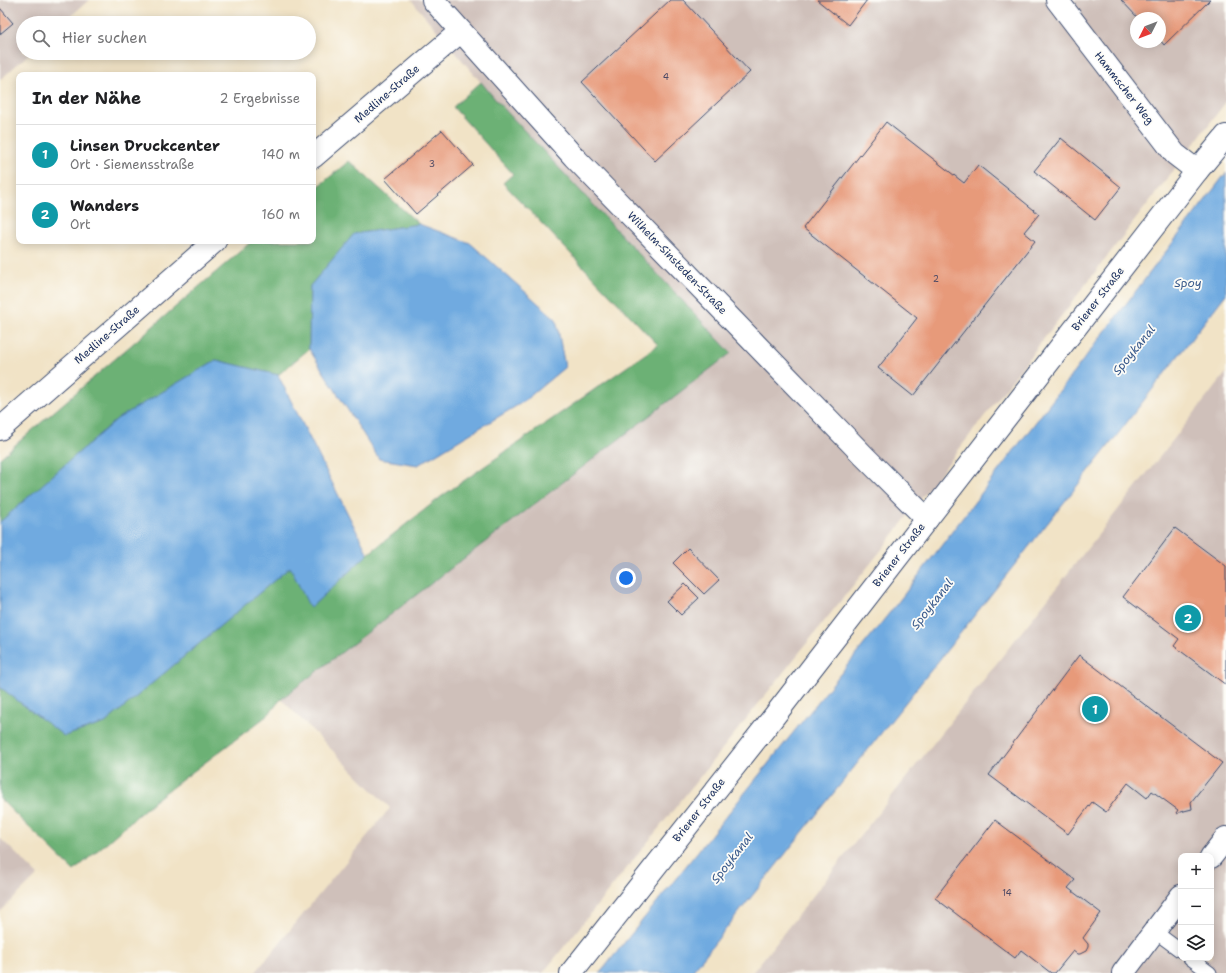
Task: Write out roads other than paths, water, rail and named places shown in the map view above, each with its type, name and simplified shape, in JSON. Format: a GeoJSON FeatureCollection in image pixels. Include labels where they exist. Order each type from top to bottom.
{"type":"FeatureCollection","features":[{"type":"Feature","properties":{"kind":"street","name":"Wilhelm-Sinsteden-Straße"},"geometry":{"type":"LineString","coordinates":[[433,0],[574,157],[927,519]]}},
{"type":"Feature","properties":{"kind":"street","name":"Hammscher Weg"},"geometry":{"type":"LineString","coordinates":[[1056,0],[1175,154],[1197,171]]}},
{"type":"Feature","properties":{"kind":"street","name":"Medline-Straße"},"geometry":{"type":"LineString","coordinates":[[316,154],[461,31]]}},
{"type":"Feature","properties":{"kind":"street","name":"Briener Straße"},"geometry":{"type":"LineString","coordinates":[[571,973],[777,712],[1197,171],[1226,136]]}},
{"type":"Feature","properties":{"kind":"street","name":"Medline-Straße"},"geometry":{"type":"LineString","coordinates":[[0,430],[212,244]]}},
{"type":"Feature","properties":{"kind":"street"},"geometry":{"type":"LineString","coordinates":[[1214,853],[1226,838]]}},
{"type":"Feature","properties":{"kind":"street"},"geometry":{"type":"LineString","coordinates":[[1123,973],[1178,900]]}},
{"type":"Feature","properties":{"kind":"lane"},"geometry":{"type":"LineString","coordinates":[[1154,931],[1178,949]]}},
{"type":"Feature","properties":{"kind":"lane"},"geometry":{"type":"LineString","coordinates":[[1194,961],[1210,973]]}},
{"type":"Feature","properties":{"kind":"water","name":"Spoy"},"geometry":{"type":"Polygon","coordinates":[[[1226,173],[1226,294],[1104,452],[691,973],[600,973],[899,601],[1226,173]]]}},
{"type":"Feature","properties":{"kind":"water"},"geometry":{"type":"Polygon","coordinates":[[[419,224],[470,243],[556,319],[565,367],[523,402],[418,465],[379,459],[309,349],[310,286],[354,234],[419,224]]]}},
{"type":"Feature","properties":{"kind":"water"},"geometry":{"type":"Polygon","coordinates":[[[216,360],[278,375],[368,554],[310,608],[290,567],[105,723],[64,736],[0,687],[0,522],[117,419],[216,360]]]}},
{"type":"Feature","properties":{"kind":"place","name":"Wanders"},"geometry":{"type":"Point","coordinates":[1188,618]}},
{"type":"Feature","properties":{"kind":"place","name":"Linsen Druckcenter"},"geometry":{"type":"Point","coordinates":[1095,709]}},
{"type":"Feature","properties":{"kind":"water label","name":"Spoykanal"},"geometry":{"type":"Point","coordinates":[1134,350]}},
{"type":"Feature","properties":{"kind":"water label","name":"Spoykanal"},"geometry":{"type":"Point","coordinates":[932,604]}},
{"type":"Feature","properties":{"kind":"water label","name":"Spoykanal"},"geometry":{"type":"Point","coordinates":[732,858]}}]}
